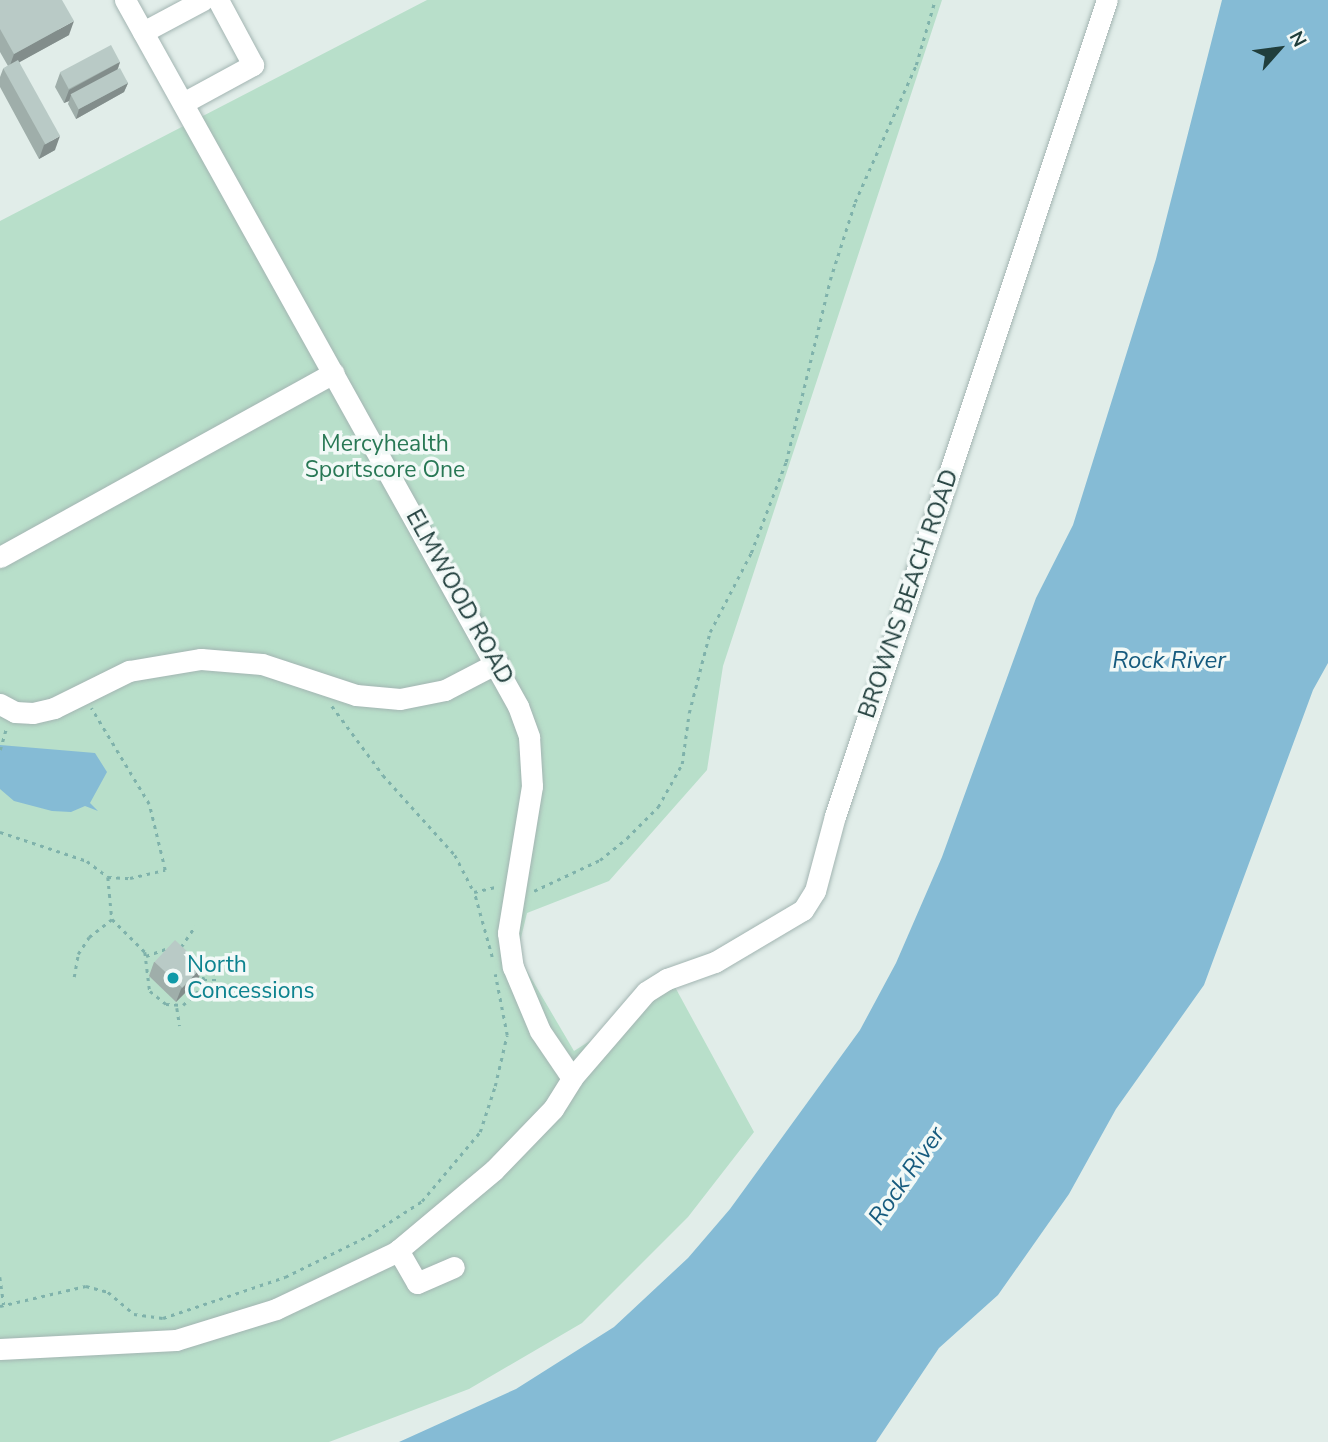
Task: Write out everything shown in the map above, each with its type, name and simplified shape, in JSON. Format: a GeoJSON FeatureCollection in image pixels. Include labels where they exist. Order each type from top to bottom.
{"type":"FeatureCollection","features":[{"type":"Feature","properties":{"kind":"street","name":"ELMWOOD ROAD"},"geometry":{"type":"LineString","coordinates":[[125,0],[519,706],[532,758],[509,933],[513,967],[540,1031],[572,1078]]}},
{"type":"Feature","properties":{"kind":"street"},"geometry":{"type":"LineString","coordinates":[[143,32],[203,0]]}},
{"type":"Feature","properties":{"kind":"street"},"geometry":{"type":"LineString","coordinates":[[183,103],[253,65],[218,0]]}},
{"type":"Feature","properties":{"kind":"street","name":"BROWNS BEACH ROAD"},"geometry":{"type":"LineString","coordinates":[[0,1349],[176,1340],[276,1309],[398,1250],[494,1170],[553,1109],[572,1078],[646,992],[667,979],[715,962],[792,919],[815,891],[835,816],[1107,0]]}},
{"type":"Feature","properties":{"kind":"street"},"geometry":{"type":"LineString","coordinates":[[0,557],[334,373]]}},
{"type":"Feature","properties":{"kind":"street"},"geometry":{"type":"LineString","coordinates":[[4,712],[33,713],[54,708],[129,671],[201,659],[262,664],[356,695],[412,699],[445,690],[496,663]]}},
{"type":"Feature","properties":{"kind":"street"},"geometry":{"type":"LineString","coordinates":[[398,1250],[417,1283],[454,1267]]}},
{"type":"Feature","properties":{"kind":"path"},"geometry":{"type":"LineString","coordinates":[[474,892],[491,886],[534,891],[554,884],[600,860],[658,807],[682,764],[689,713],[710,632],[751,553],[786,462],[834,267],[855,202],[916,65],[935,0]]}},
{"type":"Feature","properties":{"kind":"path"},"geometry":{"type":"LineString","coordinates":[[0,832],[18,835],[87,861],[108,877],[154,874],[165,870],[166,863],[149,804],[88,702]]}},
{"type":"Feature","properties":{"kind":"path"},"geometry":{"type":"LineString","coordinates":[[0,1278],[2,1306],[86,1286],[108,1292],[134,1314],[163,1318],[285,1277],[368,1236],[422,1201],[480,1132],[508,1035],[474,892],[455,855],[383,775],[329,702]]}},
{"type":"Feature","properties":{"kind":"path"},"geometry":{"type":"LineString","coordinates":[[0,719],[4,712]]}},
{"type":"Feature","properties":{"kind":"path"},"geometry":{"type":"LineString","coordinates":[[0,750],[5,735]]}},
{"type":"Feature","properties":{"kind":"path"},"geometry":{"type":"LineString","coordinates":[[108,877],[112,919],[146,956],[150,991],[176,1008],[180,1026]]}},
{"type":"Feature","properties":{"kind":"path"},"geometry":{"type":"LineString","coordinates":[[74,977],[78,954],[89,937],[112,919]]}},
{"type":"Feature","properties":{"kind":"path"},"geometry":{"type":"LineString","coordinates":[[146,956],[181,947],[195,926]]}},
{"type":"Feature","properties":{"kind":"path"},"geometry":{"type":"LineString","coordinates":[[181,947],[186,953]]}},
{"type":"Feature","properties":{"kind":"path"},"geometry":{"type":"LineString","coordinates":[[195,965],[204,980]]}},
{"type":"Feature","properties":{"kind":"path"},"geometry":{"type":"LineString","coordinates":[[176,1008],[194,996],[204,980]]}},
{"type":"Feature","properties":{"kind":"path"},"geometry":{"type":"LineString","coordinates":[[204,980],[221,980]]}},
{"type":"Feature","properties":{"kind":"green space","name":"Mercyhealth Sportscore One"},"geometry":{"type":"Polygon","coordinates":[[[427,0],[942,0],[723,666],[707,770],[609,881],[527,913],[517,954],[574,1051],[675,987],[754,1132],[688,1217],[582,1323],[469,1389],[329,1442],[0,1442],[0,221],[427,0]]]}},
{"type":"Feature","properties":{"kind":"water","name":"Rock River"},"geometry":{"type":"Polygon","coordinates":[[[1222,0],[1328,0],[1328,663],[1313,690],[1204,985],[1116,1109],[1069,1194],[998,1295],[939,1348],[876,1442],[399,1442],[516,1389],[614,1327],[688,1258],[730,1209],[860,1030],[896,963],[942,857],[1036,598],[1073,525],[1156,259],[1222,0]]]}},
{"type":"Feature","properties":{"kind":"water"},"geometry":{"type":"Polygon","coordinates":[[[0,745],[95,753],[107,772],[90,803],[98,811],[85,806],[71,812],[52,811],[14,801],[0,789],[0,745]]]}},
{"type":"Feature","properties":{"kind":"building"},"geometry":{"type":"Polygon","coordinates":[[[0,0],[62,0],[74,21],[14,54],[0,29],[0,0]]]}},
{"type":"Feature","properties":{"kind":"building"},"geometry":{"type":"Polygon","coordinates":[[[111,45],[120,62],[69,89],[60,72],[111,45]]]}},
{"type":"Feature","properties":{"kind":"building"},"geometry":{"type":"Polygon","coordinates":[[[18,60],[60,136],[45,144],[3,68],[18,60]]]}},
{"type":"Feature","properties":{"kind":"building"},"geometry":{"type":"Polygon","coordinates":[[[120,68],[128,83],[79,109],[71,94],[120,68]]]}},
{"type":"Feature","properties":{"kind":"building"},"geometry":{"type":"Polygon","coordinates":[[[175,940],[203,966],[182,988],[155,962],[175,940]]]}},
{"type":"Feature","properties":{"kind":"place","name":"North Concessions"},"geometry":{"type":"Point","coordinates":[173,978]}}]}
